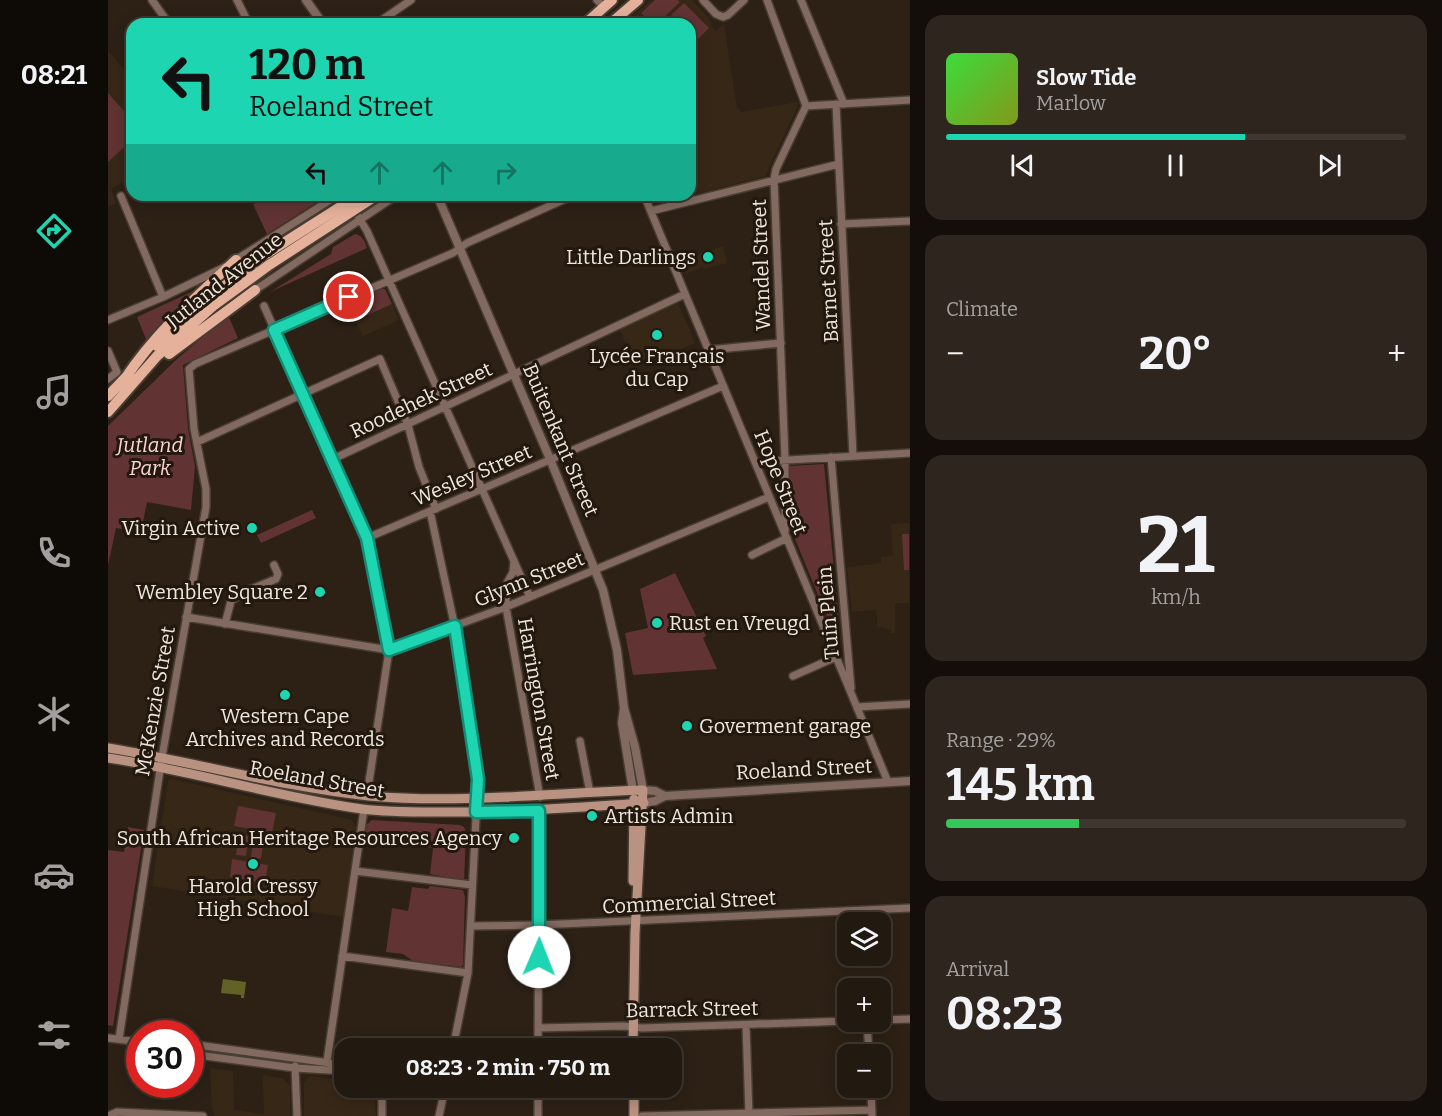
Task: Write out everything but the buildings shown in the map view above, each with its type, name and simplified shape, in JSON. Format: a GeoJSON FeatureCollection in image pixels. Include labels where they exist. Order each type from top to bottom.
{"type":"FeatureCollection","features":[{"type":"Feature","properties":{"kind":"main road"},"geometry":{"type":"LineString","coordinates":[[617,18],[638,0]]}},
{"type":"Feature","properties":{"kind":"main road"},"geometry":{"type":"LineString","coordinates":[[590,18],[604,2]]}},
{"type":"Feature","properties":{"kind":"main road","name":"Jutland Avenue"},"geometry":{"type":"LineString","coordinates":[[108,412],[157,356],[210,303],[263,256],[350,201]]}},
{"type":"Feature","properties":{"kind":"main road","name":"Jutland Avenue"},"geometry":{"type":"LineString","coordinates":[[108,396],[120,376],[170,333],[210,303],[368,201]]}},
{"type":"Feature","properties":{"kind":"main road"},"geometry":{"type":"LineString","coordinates":[[120,376],[166,325],[236,260]]}},
{"type":"Feature","properties":{"kind":"main road"},"geometry":{"type":"LineString","coordinates":[[142,374],[255,290]]}},
{"type":"Feature","properties":{"kind":"main road","name":"Roeland Street"},"geometry":{"type":"LineString","coordinates":[[108,749],[162,757],[326,790],[367,795],[435,798],[540,796],[638,790]]}},
{"type":"Feature","properties":{"kind":"main road","name":"Roeland Street"},"geometry":{"type":"LineString","coordinates":[[108,758],[364,809],[424,813],[539,811],[639,804]]}},
{"type":"Feature","properties":{"kind":"main road","name":"Buitenkant Street"},"geometry":{"type":"LineString","coordinates":[[633,1038],[638,790]]}},
{"type":"Feature","properties":{"kind":"main road"},"geometry":{"type":"LineString","coordinates":[[634,1098],[634,1116]]}},
{"type":"Feature","properties":{"kind":"street"},"geometry":{"type":"LineString","coordinates":[[152,0],[165,18]]}},
{"type":"Feature","properties":{"kind":"street"},"geometry":{"type":"LineString","coordinates":[[237,0],[246,18]]}},
{"type":"Feature","properties":{"kind":"street"},"geometry":{"type":"LineString","coordinates":[[306,0],[318,18]]}},
{"type":"Feature","properties":{"kind":"street"},"geometry":{"type":"LineString","coordinates":[[385,18],[411,0]]}},
{"type":"Feature","properties":{"kind":"street"},"geometry":{"type":"LineString","coordinates":[[703,0],[716,14],[723,17],[744,0]]}},
{"type":"Feature","properties":{"kind":"street"},"geometry":{"type":"LineString","coordinates":[[767,0],[806,106],[909,100]]}},
{"type":"Feature","properties":{"kind":"street","name":"Barnet Street"},"geometry":{"type":"LineString","coordinates":[[801,0],[840,104],[841,224],[853,456]]}},
{"type":"Feature","properties":{"kind":"street","name":"Wandel Street"},"geometry":{"type":"LineString","coordinates":[[786,536],[774,179],[776,169],[806,106]]}},
{"type":"Feature","properties":{"kind":"street"},"geometry":{"type":"LineString","coordinates":[[696,199],[839,164]]}},
{"type":"Feature","properties":{"kind":"street"},"geometry":{"type":"LineString","coordinates":[[121,196],[164,297]]}},
{"type":"Feature","properties":{"kind":"street"},"geometry":{"type":"LineString","coordinates":[[108,320],[164,297],[236,260],[329,201]]}},
{"type":"Feature","properties":{"kind":"street"},"geometry":{"type":"LineString","coordinates":[[348,201],[389,281],[530,597]]}},
{"type":"Feature","properties":{"kind":"street"},"geometry":{"type":"LineString","coordinates":[[255,290],[388,201]]}},
{"type":"Feature","properties":{"kind":"street","name":"Buitenkant Street"},"geometry":{"type":"LineString","coordinates":[[441,201],[606,598],[612,623],[624,708],[622,723],[638,790]]}},
{"type":"Feature","properties":{"kind":"street"},"geometry":{"type":"LineString","coordinates":[[274,330],[453,253],[460,247],[561,201]]}},
{"type":"Feature","properties":{"kind":"street","name":"Hope Street"},"geometry":{"type":"LineString","coordinates":[[647,201],[888,782]]}},
{"type":"Feature","properties":{"kind":"street"},"geometry":{"type":"LineString","coordinates":[[651,211],[689,201]]}},
{"type":"Feature","properties":{"kind":"street"},"geometry":{"type":"LineString","coordinates":[[841,224],[909,222]]}},
{"type":"Feature","properties":{"kind":"street","name":"Roodehek Street"},"geometry":{"type":"LineString","coordinates":[[333,459],[685,294]]}},
{"type":"Feature","properties":{"kind":"street"},"geometry":{"type":"LineString","coordinates":[[264,306],[367,538],[389,650],[367,795]]}},
{"type":"Feature","properties":{"kind":"street","name":"McKenzie Street"},"geometry":{"type":"LineString","coordinates":[[118,1039],[160,767],[206,507],[206,489],[194,429],[189,369],[195,364],[274,330]]}},
{"type":"Feature","properties":{"kind":"street"},"geometry":{"type":"LineString","coordinates":[[708,350],[781,343]]}},
{"type":"Feature","properties":{"kind":"street"},"geometry":{"type":"LineString","coordinates":[[108,351],[120,376],[108,379]]}},
{"type":"Feature","properties":{"kind":"street"},"geometry":{"type":"LineString","coordinates":[[197,442],[380,359],[408,425],[418,466],[433,510],[455,626],[478,779],[468,973],[455,1038]]}},
{"type":"Feature","properties":{"kind":"street","name":"Wesley Street"},"geometry":{"type":"LineString","coordinates":[[367,538],[723,386]]}},
{"type":"Feature","properties":{"kind":"street"},"geometry":{"type":"LineString","coordinates":[[755,462],[909,453]]}},
{"type":"Feature","properties":{"kind":"street","name":"Tuin Plein"},"geometry":{"type":"LineString","coordinates":[[831,457],[852,695]]}},
{"type":"Feature","properties":{"kind":"street","name":"Glynn Street"},"geometry":{"type":"LineString","coordinates":[[186,617],[389,650],[506,607],[769,497]]}},
{"type":"Feature","properties":{"kind":"street"},"geometry":{"type":"LineString","coordinates":[[752,555],[786,536]]}},
{"type":"Feature","properties":{"kind":"street","name":"Harrington Street"},"geometry":{"type":"LineString","coordinates":[[514,558],[513,572],[506,585],[506,607],[540,796]]}},
{"type":"Feature","properties":{"kind":"street"},"geometry":{"type":"LineString","coordinates":[[225,624],[231,601],[244,592],[276,579],[278,574],[274,566]]}},
{"type":"Feature","properties":{"kind":"street"},"geometry":{"type":"LineString","coordinates":[[793,676],[836,657]]}},
{"type":"Feature","properties":{"kind":"street"},"geometry":{"type":"LineString","coordinates":[[857,707],[909,704]]}},
{"type":"Feature","properties":{"kind":"street"},"geometry":{"type":"LineString","coordinates":[[580,741],[591,793]]}},
{"type":"Feature","properties":{"kind":"street","name":"Roeland Street"},"geometry":{"type":"LineString","coordinates":[[638,790],[655,791],[665,795],[909,781]]}},
{"type":"Feature","properties":{"kind":"street","name":"Roeland Street"},"geometry":{"type":"LineString","coordinates":[[639,804],[655,801],[665,795]]}},
{"type":"Feature","properties":{"kind":"street"},"geometry":{"type":"LineString","coordinates":[[327,1061],[364,809]]}},
{"type":"Feature","properties":{"kind":"street","name":"Harrington Street"},"geometry":{"type":"LineString","coordinates":[[538,1038],[539,811]]}},
{"type":"Feature","properties":{"kind":"street"},"geometry":{"type":"LineString","coordinates":[[355,871],[472,885]]}},
{"type":"Feature","properties":{"kind":"street","name":"Commercial Street"},"geometry":{"type":"LineString","coordinates":[[471,926],[909,908]]}},
{"type":"Feature","properties":{"kind":"street"},"geometry":{"type":"LineString","coordinates":[[342,956],[468,973]]}},
{"type":"Feature","properties":{"kind":"street"},"geometry":{"type":"LineString","coordinates":[[891,1020],[909,1019]]}},
{"type":"Feature","properties":{"kind":"street","name":"Barrack Street"},"geometry":{"type":"LineString","coordinates":[[538,1028],[837,1021]]}},
{"type":"Feature","properties":{"kind":"street"},"geometry":{"type":"LineString","coordinates":[[746,1025],[749,1114]]}},
{"type":"Feature","properties":{"kind":"street"},"geometry":{"type":"LineString","coordinates":[[108,1038],[126,1040]]}},
{"type":"Feature","properties":{"kind":"street"},"geometry":{"type":"LineString","coordinates":[[204,1046],[334,1063]]}},
{"type":"Feature","properties":{"kind":"street"},"geometry":{"type":"LineString","coordinates":[[204,1056],[295,1068],[334,1070]]}},
{"type":"Feature","properties":{"kind":"street"},"geometry":{"type":"LineString","coordinates":[[296,1057],[297,1116]]}},
{"type":"Feature","properties":{"kind":"street"},"geometry":{"type":"LineString","coordinates":[[382,1098],[382,1116]]}},
{"type":"Feature","properties":{"kind":"street"},"geometry":{"type":"LineString","coordinates":[[439,1116],[443,1098]]}},
{"type":"Feature","properties":{"kind":"street"},"geometry":{"type":"LineString","coordinates":[[538,1098],[538,1116]]}},
{"type":"Feature","properties":{"kind":"street"},"geometry":{"type":"LineString","coordinates":[[642,1116],[872,1113],[871,1098]]}},
{"type":"Feature","properties":{"kind":"street"},"geometry":{"type":"LineString","coordinates":[[108,1116],[117,1112],[203,1116]]}},
{"type":"Feature","properties":{"kind":"shaded area"},"geometry":{"type":"Polygon","coordinates":[[[651,0],[692,0],[709,18],[716,31],[724,24],[737,109],[741,112],[798,102],[765,176],[696,194],[696,18],[630,18],[651,0]]]}},
{"type":"Feature","properties":{"kind":"shaded area"},"geometry":{"type":"Polygon","coordinates":[[[108,51],[126,71],[126,182],[111,188],[116,203],[108,207],[108,51]]]}},
{"type":"Feature","properties":{"kind":"shaded area","name":"Little Darlings"},"geometry":{"type":"Polygon","coordinates":[[[723,246],[727,263],[704,269],[702,267],[686,274],[680,261],[723,246]]]}},
{"type":"Feature","properties":{"kind":"shaded area","name":"Lycée Français du Cap"},"geometry":{"type":"Polygon","coordinates":[[[677,301],[695,343],[666,355],[664,351],[634,364],[619,328],[677,301]]]}},
{"type":"Feature","properties":{"kind":"shaded area"},"geometry":{"type":"Polygon","coordinates":[[[392,304],[399,320],[363,336],[355,321],[392,304]]]}},
{"type":"Feature","properties":{"kind":"shaded area"},"geometry":{"type":"Polygon","coordinates":[[[909,523],[909,603],[895,604],[895,633],[891,633],[891,629],[878,627],[876,610],[852,612],[847,567],[881,563],[881,557],[893,556],[891,524],[909,523]]]}},
{"type":"Feature","properties":{"kind":"shaded area","name":"Harold Cressy High School"},"geometry":{"type":"Polygon","coordinates":[[[172,779],[352,820],[356,826],[344,917],[152,886],[168,781],[172,779]]]}},
{"type":"Feature","properties":{"kind":"shaded area"},"geometry":{"type":"Polygon","coordinates":[[[223,979],[246,982],[244,998],[241,998],[241,995],[221,993],[223,979]]]}},
{"type":"Feature","properties":{"kind":"shaded area"},"geometry":{"type":"Polygon","coordinates":[[[210,1068],[233,1071],[234,1110],[264,1114],[263,1075],[282,1078],[290,1086],[290,1116],[215,1116],[212,1109],[210,1068]]]}},
{"type":"Feature","properties":{"kind":"shaded area"},"geometry":{"type":"Polygon","coordinates":[[[310,1076],[334,1079],[334,1098],[375,1098],[376,1116],[304,1116],[304,1082],[310,1076]]]}},
{"type":"Feature","properties":{"kind":"green space"},"geometry":{"type":"Polygon","coordinates":[[[655,0],[678,0],[680,2],[663,18],[646,18],[641,13],[655,0]]]}},
{"type":"Feature","properties":{"kind":"green space"},"geometry":{"type":"Polygon","coordinates":[[[684,3],[709,28],[696,41],[696,18],[674,18],[671,15],[684,3]]]}},
{"type":"Feature","properties":{"kind":"green space"},"geometry":{"type":"Polygon","coordinates":[[[108,93],[126,113],[126,146],[108,162],[108,93]]]}},
{"type":"Feature","properties":{"kind":"green space"},"geometry":{"type":"Polygon","coordinates":[[[262,201],[319,201],[267,234],[253,204],[262,201]]]}},
{"type":"Feature","properties":{"kind":"green space"},"geometry":{"type":"Polygon","coordinates":[[[355,234],[363,239],[367,248],[270,292],[331,254],[333,247],[355,234]]]}},
{"type":"Feature","properties":{"kind":"green space"},"geometry":{"type":"Polygon","coordinates":[[[200,288],[148,344],[137,317],[200,288]]]}},
{"type":"Feature","properties":{"kind":"green space"},"geometry":{"type":"Polygon","coordinates":[[[385,289],[392,304],[355,321],[348,303],[385,289]]]}},
{"type":"Feature","properties":{"kind":"green space","name":"Jutland Park"},"geometry":{"type":"Polygon","coordinates":[[[228,315],[238,338],[183,365],[188,429],[195,466],[191,510],[147,502],[141,532],[116,528],[108,565],[108,426],[177,359],[228,315]]]}},
{"type":"Feature","properties":{"kind":"green space"},"geometry":{"type":"Polygon","coordinates":[[[824,464],[841,644],[838,644],[791,529],[789,466],[824,464]]]}},
{"type":"Feature","properties":{"kind":"green space"},"geometry":{"type":"Polygon","coordinates":[[[312,510],[316,518],[261,543],[257,535],[312,510]]]}},
{"type":"Feature","properties":{"kind":"green space"},"geometry":{"type":"Polygon","coordinates":[[[902,534],[909,534],[909,570],[904,570],[902,534]]]}},
{"type":"Feature","properties":{"kind":"green space"},"geometry":{"type":"Polygon","coordinates":[[[675,573],[706,636],[703,638],[717,669],[633,675],[625,633],[648,628],[640,589],[675,573]]]}},
{"type":"Feature","properties":{"kind":"green space"},"geometry":{"type":"Polygon","coordinates":[[[238,806],[276,813],[272,833],[234,826],[238,806]]]}},
{"type":"Feature","properties":{"kind":"green space"},"geometry":{"type":"Polygon","coordinates":[[[372,820],[464,827],[466,832],[464,881],[430,874],[433,848],[364,836],[366,825],[372,820]]]}},
{"type":"Feature","properties":{"kind":"green space"},"geometry":{"type":"Polygon","coordinates":[[[128,827],[144,830],[113,1026],[108,1025],[108,850],[124,852],[128,827]]]}},
{"type":"Feature","properties":{"kind":"green space"},"geometry":{"type":"Polygon","coordinates":[[[239,834],[249,836],[246,856],[236,855],[239,834]]]}},
{"type":"Feature","properties":{"kind":"green space"},"geometry":{"type":"Polygon","coordinates":[[[254,836],[264,838],[261,859],[251,857],[254,836]]]}},
{"type":"Feature","properties":{"kind":"green space"},"geometry":{"type":"Polygon","coordinates":[[[232,859],[268,865],[265,883],[230,877],[232,859]]]}},
{"type":"Feature","properties":{"kind":"green space"},"geometry":{"type":"Polygon","coordinates":[[[430,886],[463,890],[465,897],[463,965],[461,967],[413,961],[403,954],[386,952],[392,908],[408,911],[412,887],[428,889],[430,886]]]}},
{"type":"Feature","properties":{"kind":"place","name":"Little Darlings"},"geometry":{"type":"Point","coordinates":[708,257]}},
{"type":"Feature","properties":{"kind":"place","name":"Lycée Français du Cap"},"geometry":{"type":"Point","coordinates":[657,335]}},
{"type":"Feature","properties":{"kind":"place","name":"Virgin Active"},"geometry":{"type":"Point","coordinates":[252,528]}},
{"type":"Feature","properties":{"kind":"place","name":"Wembley Square 2"},"geometry":{"type":"Point","coordinates":[320,592]}},
{"type":"Feature","properties":{"kind":"place","name":"Rust en Vreugd"},"geometry":{"type":"Point","coordinates":[657,623]}},
{"type":"Feature","properties":{"kind":"place","name":"Western Cape Archives and Records"},"geometry":{"type":"Point","coordinates":[285,695]}},
{"type":"Feature","properties":{"kind":"place","name":"Goverment garage"},"geometry":{"type":"Point","coordinates":[687,726]}},
{"type":"Feature","properties":{"kind":"place","name":"Artists Admin"},"geometry":{"type":"Point","coordinates":[592,816]}},
{"type":"Feature","properties":{"kind":"place","name":"South African Heritage Resources Agency"},"geometry":{"type":"Point","coordinates":[514,838]}},
{"type":"Feature","properties":{"kind":"place","name":"Harold Cressy High School"},"geometry":{"type":"Point","coordinates":[253,864]}},
{"type":"Feature","properties":{"kind":"route"},"geometry":{"type":"LineString","coordinates":[[349,297],[274,330],[367,538],[389,650],[455,626],[478,779],[476,812],[539,811],[539,957]]}}]}
